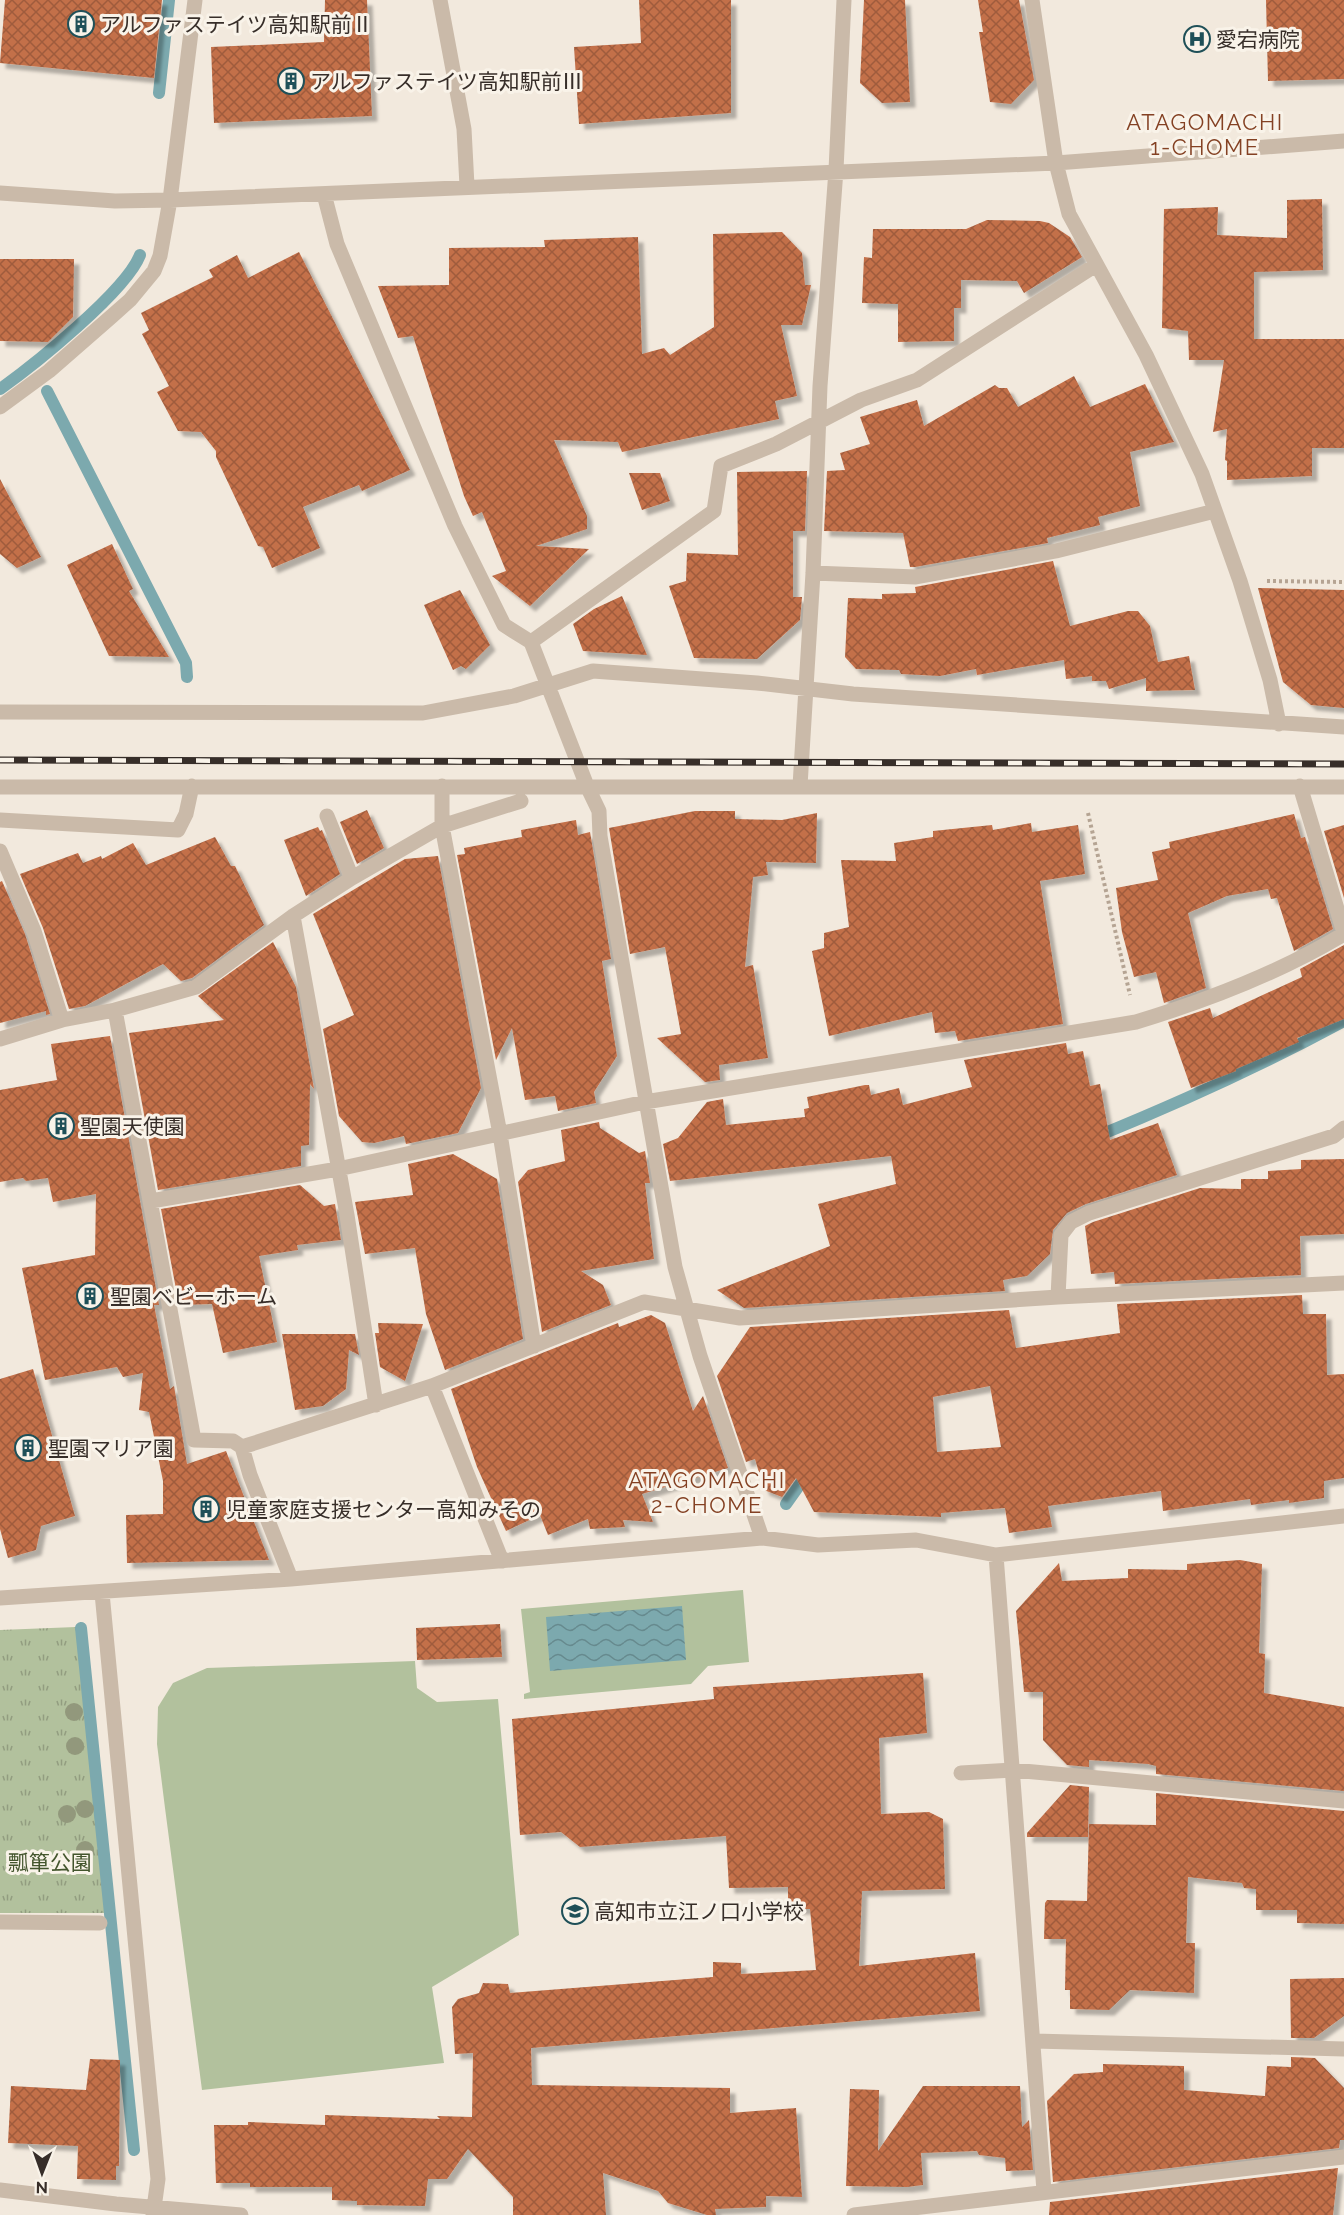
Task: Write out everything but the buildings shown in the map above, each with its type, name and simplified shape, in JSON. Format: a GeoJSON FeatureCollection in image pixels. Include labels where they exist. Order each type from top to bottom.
{"type":"FeatureCollection","features":[{"type":"Feature","properties":{"kind":"street"},"geometry":{"type":"LineString","coordinates":[[0,407],[49,371],[143,285],[160,256],[170,200],[195,0]]}},
{"type":"Feature","properties":{"kind":"street"},"geometry":{"type":"LineString","coordinates":[[440,0],[464,129],[467,186]]}},
{"type":"Feature","properties":{"kind":"street"},"geometry":{"type":"LineString","coordinates":[[800,786],[844,0]]}},
{"type":"Feature","properties":{"kind":"street"},"geometry":{"type":"LineString","coordinates":[[1032,0],[1056,163],[1069,214],[1146,355],[1182,428],[1240,581],[1270,680],[1279,724]]}},
{"type":"Feature","properties":{"kind":"street"},"geometry":{"type":"LineString","coordinates":[[0,193],[115,201],[170,200],[836,170],[1056,163],[1344,141]]}},
{"type":"Feature","properties":{"kind":"street"},"geometry":{"type":"LineString","coordinates":[[324,194],[337,244],[455,526],[504,625],[531,642],[587,786],[599,811],[600,836],[675,1267],[700,1356],[762,1538]]}},
{"type":"Feature","properties":{"kind":"street"},"geometry":{"type":"LineString","coordinates":[[531,642],[714,511],[721,466],[776,444],[861,400],[917,380],[1096,265]]}},
{"type":"Feature","properties":{"kind":"street"},"geometry":{"type":"LineString","coordinates":[[813,573],[916,577],[1056,551],[1215,511]]}},
{"type":"Feature","properties":{"kind":"street"},"geometry":{"type":"LineString","coordinates":[[0,712],[423,713],[549,687],[593,672],[1344,727]]}},
{"type":"Feature","properties":{"kind":"street"},"geometry":{"type":"LineString","coordinates":[[0,820],[178,830],[186,814],[192,786]]}},
{"type":"Feature","properties":{"kind":"street"},"geometry":{"type":"LineString","coordinates":[[441,786],[442,825],[500,1134],[534,1346]]}},
{"type":"Feature","properties":{"kind":"street"},"geometry":{"type":"LineString","coordinates":[[151,1201],[338,1170],[645,1102],[1136,1022],[1191,1006],[1273,972],[1344,933],[1300,786]]}},
{"type":"Feature","properties":{"kind":"street"},"geometry":{"type":"LineString","coordinates":[[0,787],[1344,787]]}},
{"type":"Feature","properties":{"kind":"street"},"geometry":{"type":"LineString","coordinates":[[0,1039],[62,1020],[115,1010],[196,987],[293,916],[442,825],[521,801]]}},
{"type":"Feature","properties":{"kind":"street"},"geometry":{"type":"LineString","coordinates":[[327,816],[352,878]]}},
{"type":"Feature","properties":{"kind":"street"},"geometry":{"type":"LineString","coordinates":[[0,851],[34,931],[62,1020]]}},
{"type":"Feature","properties":{"kind":"street"},"geometry":{"type":"LineString","coordinates":[[293,916],[338,1170],[376,1405]]}},
{"type":"Feature","properties":{"kind":"street"},"geometry":{"type":"LineString","coordinates":[[115,1010],[194,1440],[233,1441],[242,1447],[250,1475],[291,1579]]}},
{"type":"Feature","properties":{"kind":"street"},"geometry":{"type":"LineString","coordinates":[[1058,1297],[1061,1235],[1071,1222],[1089,1213],[1334,1136],[1344,1128]]}},
{"type":"Feature","properties":{"kind":"street"},"geometry":{"type":"LineString","coordinates":[[242,1447],[432,1386],[644,1302],[741,1318],[1058,1297],[1344,1283]]}},
{"type":"Feature","properties":{"kind":"street"},"geometry":{"type":"LineString","coordinates":[[432,1386],[502,1561]]}},
{"type":"Feature","properties":{"kind":"street"},"geometry":{"type":"LineString","coordinates":[[0,1598],[291,1579],[762,1538],[818,1545],[916,1540],[996,1556],[1344,1516]]}},
{"type":"Feature","properties":{"kind":"street"},"geometry":{"type":"LineString","coordinates":[[996,1556],[1002,1660],[1013,1770],[1044,2191]]}},
{"type":"Feature","properties":{"kind":"street"},"geometry":{"type":"LineString","coordinates":[[102,1593],[158,2179],[154,2211]]}},
{"type":"Feature","properties":{"kind":"street"},"geometry":{"type":"LineString","coordinates":[[961,1773],[1013,1770],[1344,1801]]}},
{"type":"Feature","properties":{"kind":"street"},"geometry":{"type":"LineString","coordinates":[[0,1922],[100,1923]]}},
{"type":"Feature","properties":{"kind":"street"},"geometry":{"type":"LineString","coordinates":[[1034,2041],[1344,2049]]}},
{"type":"Feature","properties":{"kind":"street"},"geometry":{"type":"LineString","coordinates":[[854,2215],[1344,2157]]}},
{"type":"Feature","properties":{"kind":"street"},"geometry":{"type":"LineString","coordinates":[[0,2190],[154,2211],[241,2215]]}},
{"type":"Feature","properties":{"kind":"path"},"geometry":{"type":"LineString","coordinates":[[1240,581],[1344,582]]}},
{"type":"Feature","properties":{"kind":"path"},"geometry":{"type":"LineString","coordinates":[[1085,801],[1136,1022]]}},
{"type":"Feature","properties":{"kind":"green space"},"geometry":{"type":"Polygon","coordinates":[[[743,1590],[749,1662],[708,1666],[691,1684],[524,1699],[524,1694],[530,1692],[521,1609],[743,1590]]]}},
{"type":"Feature","properties":{"kind":"green space","name":"瓢箪公園"},"geometry":{"type":"Polygon","coordinates":[[[76,1627],[106,1913],[0,1913],[0,1630],[76,1627]]]}},
{"type":"Feature","properties":{"kind":"green space"},"geometry":{"type":"Polygon","coordinates":[[[415,1661],[417,1688],[437,1702],[498,1699],[519,1935],[432,1987],[444,2063],[202,2090],[157,1744],[158,1707],[173,1683],[207,1668],[415,1661]]]}},
{"type":"Feature","properties":{"kind":"water"},"geometry":{"type":"Polygon","coordinates":[[[682,1606],[686,1660],[550,1671],[546,1617],[682,1606]]]}},
{"type":"Feature","properties":{"kind":"waterway"},"geometry":{"type":"LineString","coordinates":[[159,93],[169,0]]}},
{"type":"Feature","properties":{"kind":"waterway"},"geometry":{"type":"LineString","coordinates":[[0,389],[56,346],[99,307],[117,288],[140,255]]}},
{"type":"Feature","properties":{"kind":"waterway"},"geometry":{"type":"LineString","coordinates":[[47,391],[186,663],[187,677]]}},
{"type":"Feature","properties":{"kind":"waterway"},"geometry":{"type":"LineString","coordinates":[[1093,1138],[1220,1083],[1344,1021]]}},
{"type":"Feature","properties":{"kind":"waterway"},"geometry":{"type":"LineString","coordinates":[[786,1504],[808,1473]]}},
{"type":"Feature","properties":{"kind":"waterway"},"geometry":{"type":"LineString","coordinates":[[81,1628],[134,2150]]}},
{"type":"Feature","properties":{"kind":"railway"},"geometry":{"type":"LineString","coordinates":[[0,760],[1344,764]]}},
{"type":"Feature","properties":{"kind":"place","name":"アルファステイツ高知駅前Ⅱ"},"geometry":{"type":"Point","coordinates":[81,24]}},
{"type":"Feature","properties":{"kind":"place","name":"愛宕病院"},"geometry":{"type":"Point","coordinates":[1197,39]}},
{"type":"Feature","properties":{"kind":"place","name":"アルファステイツ高知駅前Ⅲ"},"geometry":{"type":"Point","coordinates":[291,81]}},
{"type":"Feature","properties":{"kind":"place","name":"聖園天使園"},"geometry":{"type":"Point","coordinates":[61,1126]}},
{"type":"Feature","properties":{"kind":"place","name":"聖園ベビーホーム"},"geometry":{"type":"Point","coordinates":[90,1296]}},
{"type":"Feature","properties":{"kind":"place","name":"聖園マリア園"},"geometry":{"type":"Point","coordinates":[28,1448]}},
{"type":"Feature","properties":{"kind":"place","name":"児童家庭支援センター高知みその"},"geometry":{"type":"Point","coordinates":[206,1509]}},
{"type":"Feature","properties":{"kind":"place","name":"高知市立江ノ口小学校"},"geometry":{"type":"Point","coordinates":[575,1911]}},
{"type":"Feature","properties":{"kind":"district","name":"ATAGOMACHI 1-CHOME"},"geometry":{"type":"Point","coordinates":[1205,134]}},
{"type":"Feature","properties":{"kind":"district","name":"ATAGOMACHI 2-CHOME"},"geometry":{"type":"Point","coordinates":[707,1492]}}]}
